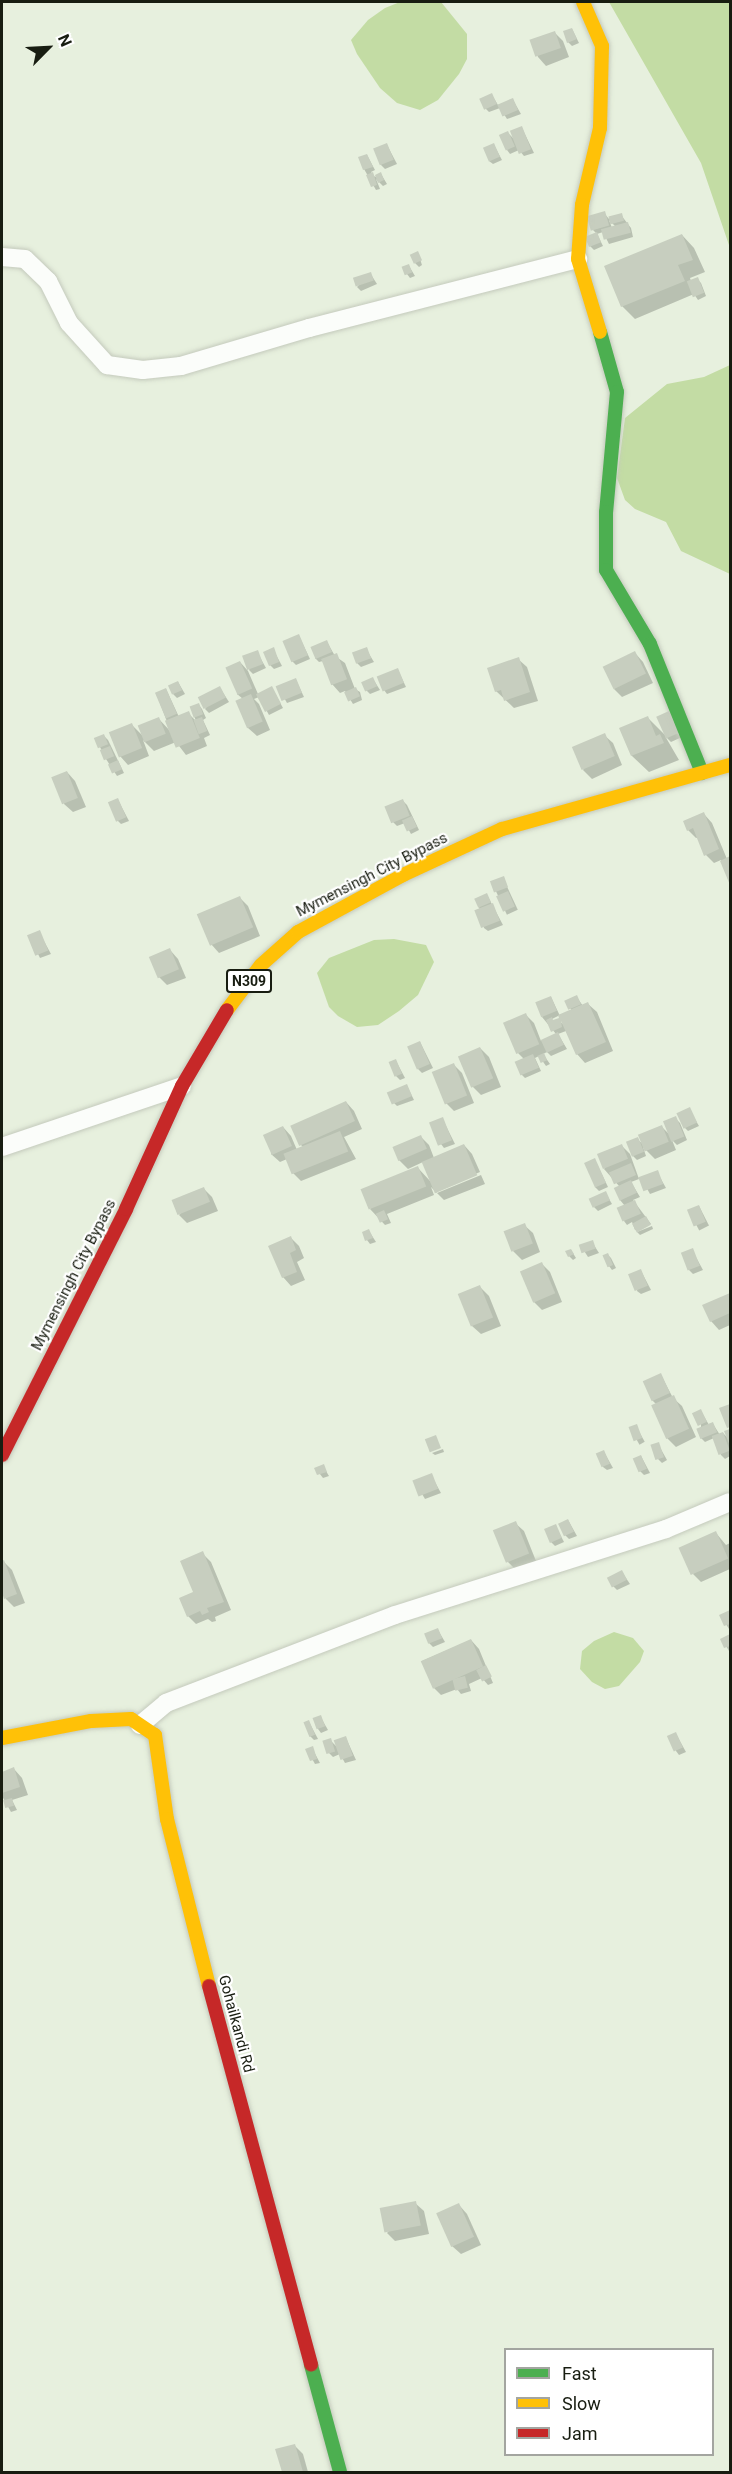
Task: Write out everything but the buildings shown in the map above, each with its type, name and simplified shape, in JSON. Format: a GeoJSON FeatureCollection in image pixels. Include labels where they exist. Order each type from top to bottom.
{"type":"FeatureCollection","features":[{"type":"Feature","properties":{"kind":"main road"},"geometry":{"type":"LineString","coordinates":[[583,2],[603,46],[600,128],[582,205],[578,259],[617,392],[606,512],[606,570],[650,644],[702,773]]}},
{"type":"Feature","properties":{"kind":"main road","name":"Mymensingh City Bypass"},"geometry":{"type":"LineString","coordinates":[[2,1455],[126,1209],[182,1086],[228,1010],[261,964],[298,932],[403,875],[501,829],[730,765]]}},
{"type":"Feature","properties":{"kind":"main road"},"geometry":{"type":"LineString","coordinates":[[2,1738],[91,1720],[131,1719],[140,1725]]}},
{"type":"Feature","properties":{"kind":"main road","name":"Gohailkandi Rd"},"geometry":{"type":"LineString","coordinates":[[140,1725],[155,1735],[167,1820],[187,1903],[340,2472]]}},
{"type":"Feature","properties":{"kind":"street"},"geometry":{"type":"LineString","coordinates":[[2,258],[25,259],[48,281],[69,323],[107,365],[143,370],[181,366],[309,328],[578,259]]}},
{"type":"Feature","properties":{"kind":"street"},"geometry":{"type":"LineString","coordinates":[[2,1147],[182,1086]]}},
{"type":"Feature","properties":{"kind":"street"},"geometry":{"type":"LineString","coordinates":[[140,1725],[166,1703],[395,1615],[666,1529],[730,1502]]}},
{"type":"Feature","properties":{"kind":"shaded area"},"geometry":{"type":"Polygon","coordinates":[[[400,2],[441,2],[467,34],[467,59],[459,74],[438,100],[420,110],[397,103],[380,88],[357,54],[351,40],[368,20],[385,8],[400,2]]]}},
{"type":"Feature","properties":{"kind":"shaded area"},"geometry":{"type":"Polygon","coordinates":[[[609,2],[730,2],[730,248],[701,163],[609,2]]]}},
{"type":"Feature","properties":{"kind":"shaded area"},"geometry":{"type":"Polygon","coordinates":[[[730,365],[730,574],[681,551],[666,522],[635,509],[625,500],[617,478],[625,418],[667,384],[704,377],[730,365]]]}},
{"type":"Feature","properties":{"kind":"shaded area"},"geometry":{"type":"Polygon","coordinates":[[[394,939],[426,945],[434,962],[418,995],[378,1025],[357,1027],[338,1016],[329,1007],[317,973],[329,958],[374,940],[394,939]]]}},
{"type":"Feature","properties":{"kind":"shaded area"},"geometry":{"type":"Polygon","coordinates":[[[614,1632],[633,1638],[644,1651],[640,1662],[619,1686],[605,1689],[592,1682],[580,1669],[582,1651],[594,1641],[614,1632]]]}},
{"type":"Feature","properties":{"kind":"traffic: fast"},"geometry":{"type":"LineString","coordinates":[[600,332],[617,392],[606,512],[606,570],[650,644],[702,773]]}},
{"type":"Feature","properties":{"kind":"traffic: fast"},"geometry":{"type":"LineString","coordinates":[[311,2365],[340,2472]]}},
{"type":"Feature","properties":{"kind":"traffic: slow"},"geometry":{"type":"LineString","coordinates":[[583,2],[602,46],[600,128],[582,205],[578,259],[600,332]]}},
{"type":"Feature","properties":{"kind":"traffic: slow"},"geometry":{"type":"LineString","coordinates":[[227,1010],[261,965],[298,932],[403,875],[502,829],[730,765]]}},
{"type":"Feature","properties":{"kind":"traffic: slow"},"geometry":{"type":"LineString","coordinates":[[2,1738],[91,1721],[131,1719],[155,1735],[167,1819],[209,1986]]}},
{"type":"Feature","properties":{"kind":"traffic: jam"},"geometry":{"type":"LineString","coordinates":[[2,1455],[126,1209],[182,1086],[227,1010]]}},
{"type":"Feature","properties":{"kind":"traffic: jam"},"geometry":{"type":"LineString","coordinates":[[209,1986],[311,2365]]}}]}
